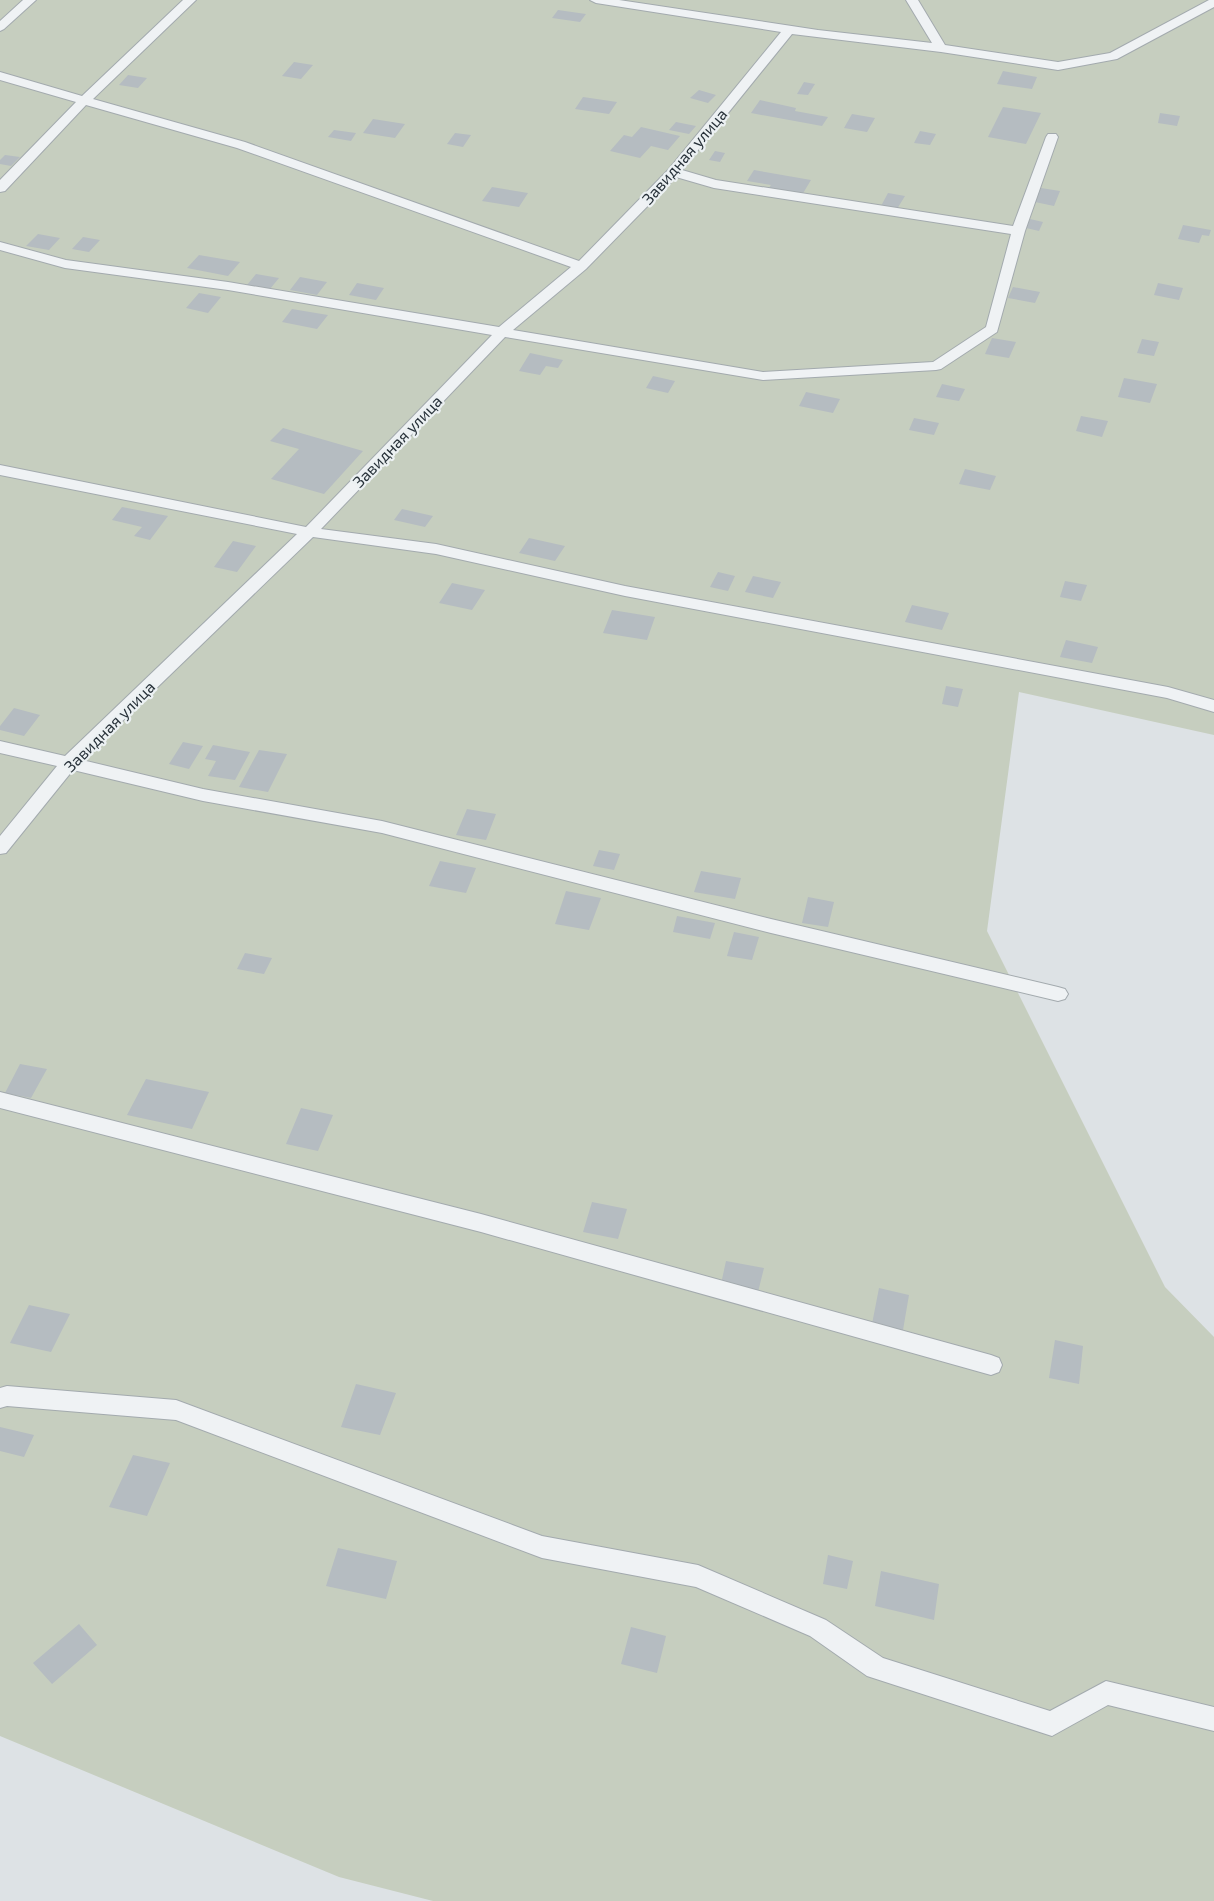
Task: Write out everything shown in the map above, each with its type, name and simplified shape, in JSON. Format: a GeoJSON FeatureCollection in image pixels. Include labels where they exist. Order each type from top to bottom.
{"type":"FeatureCollection","features":[{"type":"Feature","properties":{"kind":"lane"},"geometry":{"type":"LineString","coordinates":[[0,27],[30,0]]}},
{"type":"Feature","properties":{"kind":"lane"},"geometry":{"type":"LineString","coordinates":[[0,188],[84,100],[190,0]]}},
{"type":"Feature","properties":{"kind":"lane"},"geometry":{"type":"LineString","coordinates":[[596,0],[789,30],[940,48],[1058,66],[1113,56],[1214,2]]}},
{"type":"Feature","properties":{"kind":"lane"},"geometry":{"type":"LineString","coordinates":[[912,0],[940,48]]}},
{"type":"Feature","properties":{"kind":"lane","name":"Завидная улица"},"geometry":{"type":"LineString","coordinates":[[0,848],[70,762],[309,532],[502,332],[581,266],[674,172],[789,30]]}},
{"type":"Feature","properties":{"kind":"lane"},"geometry":{"type":"LineString","coordinates":[[0,76],[241,145],[581,266]]}},
{"type":"Feature","properties":{"kind":"lane"},"geometry":{"type":"LineString","coordinates":[[0,246],[65,264],[228,286],[763,376],[936,366],[992,329],[1018,231],[1052,137]]}},
{"type":"Feature","properties":{"kind":"lane"},"geometry":{"type":"LineString","coordinates":[[674,172],[714,184],[1018,231]]}},
{"type":"Feature","properties":{"kind":"lane"},"geometry":{"type":"LineString","coordinates":[[0,470],[309,532],[436,549],[625,591],[1168,693],[1214,706]]}},
{"type":"Feature","properties":{"kind":"lane"},"geometry":{"type":"LineString","coordinates":[[0,747],[70,762],[203,795],[382,827],[771,926],[1058,994]]}},
{"type":"Feature","properties":{"kind":"lane"},"geometry":{"type":"LineString","coordinates":[[0,1100],[482,1223],[991,1365]]}},
{"type":"Feature","properties":{"kind":"lane"},"geometry":{"type":"LineString","coordinates":[[0,1398],[7,1396],[176,1410],[542,1547],[698,1576],[818,1628],[876,1668],[1052,1724],[1106,1693],[1214,1719]]}},
{"type":"Feature","properties":{"kind":"green space"},"geometry":{"type":"Polygon","coordinates":[[[0,0],[1214,0],[1214,735],[1019,692],[987,931],[1165,1287],[1214,1337],[1214,1901],[433,1901],[339,1877],[0,1736],[0,0]]]}},
{"type":"Feature","properties":{"kind":"building"},"geometry":{"type":"Polygon","coordinates":[[[558,10],[586,14],[580,22],[552,18],[558,10]]]}},
{"type":"Feature","properties":{"kind":"building"},"geometry":{"type":"Polygon","coordinates":[[[294,62],[313,65],[301,79],[282,76],[294,62]]]}},
{"type":"Feature","properties":{"kind":"building"},"geometry":{"type":"Polygon","coordinates":[[[1003,71],[1037,77],[1032,89],[997,84],[1003,71]]]}},
{"type":"Feature","properties":{"kind":"building"},"geometry":{"type":"Polygon","coordinates":[[[128,75],[147,78],[138,88],[119,85],[128,75]]]}},
{"type":"Feature","properties":{"kind":"building"},"geometry":{"type":"Polygon","coordinates":[[[804,82],[815,84],[808,95],[797,94],[804,82]]]}},
{"type":"Feature","properties":{"kind":"building"},"geometry":{"type":"Polygon","coordinates":[[[699,90],[716,95],[708,103],[690,98],[699,90]]]}},
{"type":"Feature","properties":{"kind":"building"},"geometry":{"type":"Polygon","coordinates":[[[583,97],[617,102],[609,114],[575,109],[583,97]]]}},
{"type":"Feature","properties":{"kind":"building"},"geometry":{"type":"Polygon","coordinates":[[[760,100],[796,108],[795,111],[828,117],[822,126],[751,113],[760,100]]]}},
{"type":"Feature","properties":{"kind":"building"},"geometry":{"type":"Polygon","coordinates":[[[1003,107],[1041,113],[1026,144],[988,137],[1003,107]]]}},
{"type":"Feature","properties":{"kind":"building"},"geometry":{"type":"Polygon","coordinates":[[[1160,113],[1180,116],[1177,126],[1158,123],[1160,113]]]}},
{"type":"Feature","properties":{"kind":"building"},"geometry":{"type":"Polygon","coordinates":[[[852,114],[875,118],[867,132],[844,128],[852,114]]]}},
{"type":"Feature","properties":{"kind":"building"},"geometry":{"type":"Polygon","coordinates":[[[373,119],[405,124],[395,138],[363,133],[373,119]]]}},
{"type":"Feature","properties":{"kind":"building"},"geometry":{"type":"Polygon","coordinates":[[[676,122],[696,126],[689,134],[669,130],[676,122]]]}},
{"type":"Feature","properties":{"kind":"building"},"geometry":{"type":"Polygon","coordinates":[[[641,127],[680,136],[668,150],[651,146],[640,158],[610,151],[624,135],[632,137],[641,127]]]}},
{"type":"Feature","properties":{"kind":"building"},"geometry":{"type":"Polygon","coordinates":[[[334,130],[356,133],[351,141],[328,137],[334,130]]]}},
{"type":"Feature","properties":{"kind":"building"},"geometry":{"type":"Polygon","coordinates":[[[920,131],[936,134],[930,145],[914,143],[920,131]]]}},
{"type":"Feature","properties":{"kind":"building"},"geometry":{"type":"Polygon","coordinates":[[[455,133],[471,135],[463,147],[447,144],[455,133]]]}},
{"type":"Feature","properties":{"kind":"building"},"geometry":{"type":"Polygon","coordinates":[[[715,151],[725,153],[720,162],[709,160],[715,151]]]}},
{"type":"Feature","properties":{"kind":"building"},"geometry":{"type":"Polygon","coordinates":[[[5,155],[20,157],[11,166],[0,164],[0,160],[5,155]]]}},
{"type":"Feature","properties":{"kind":"building"},"geometry":{"type":"Polygon","coordinates":[[[754,170],[811,180],[802,195],[768,189],[771,185],[747,181],[754,170]]]}},
{"type":"Feature","properties":{"kind":"building"},"geometry":{"type":"Polygon","coordinates":[[[492,187],[528,193],[519,207],[482,201],[492,187]]]}},
{"type":"Feature","properties":{"kind":"building"},"geometry":{"type":"Polygon","coordinates":[[[1041,188],[1060,191],[1054,206],[1035,202],[1041,188]]]}},
{"type":"Feature","properties":{"kind":"building"},"geometry":{"type":"Polygon","coordinates":[[[888,193],[905,196],[897,209],[881,206],[888,193]]]}},
{"type":"Feature","properties":{"kind":"building"},"geometry":{"type":"Polygon","coordinates":[[[1030,219],[1043,222],[1039,231],[1026,228],[1030,219]]]}},
{"type":"Feature","properties":{"kind":"building"},"geometry":{"type":"Polygon","coordinates":[[[1183,225],[1211,230],[1209,236],[1202,235],[1199,243],[1178,239],[1183,225]]]}},
{"type":"Feature","properties":{"kind":"building"},"geometry":{"type":"Polygon","coordinates":[[[38,234],[60,238],[49,250],[26,246],[38,234]]]}},
{"type":"Feature","properties":{"kind":"building"},"geometry":{"type":"Polygon","coordinates":[[[83,237],[100,240],[89,252],[72,249],[83,237]]]}},
{"type":"Feature","properties":{"kind":"building"},"geometry":{"type":"Polygon","coordinates":[[[199,255],[240,262],[228,276],[187,268],[199,255]]]}},
{"type":"Feature","properties":{"kind":"building"},"geometry":{"type":"Polygon","coordinates":[[[256,274],[279,278],[270,289],[247,285],[256,274]]]}},
{"type":"Feature","properties":{"kind":"building"},"geometry":{"type":"Polygon","coordinates":[[[300,277],[327,282],[317,295],[290,290],[300,277]]]}},
{"type":"Feature","properties":{"kind":"building"},"geometry":{"type":"Polygon","coordinates":[[[357,283],[384,288],[376,300],[349,295],[357,283]]]}},
{"type":"Feature","properties":{"kind":"building"},"geometry":{"type":"Polygon","coordinates":[[[1158,283],[1183,288],[1179,300],[1154,295],[1158,283]]]}},
{"type":"Feature","properties":{"kind":"building"},"geometry":{"type":"Polygon","coordinates":[[[1013,287],[1040,292],[1035,303],[1008,298],[1013,287]]]}},
{"type":"Feature","properties":{"kind":"building"},"geometry":{"type":"Polygon","coordinates":[[[199,293],[221,297],[208,313],[186,308],[199,293]]]}},
{"type":"Feature","properties":{"kind":"building"},"geometry":{"type":"Polygon","coordinates":[[[292,309],[328,315],[317,329],[282,322],[292,309]]]}},
{"type":"Feature","properties":{"kind":"building"},"geometry":{"type":"Polygon","coordinates":[[[992,338],[1016,342],[1009,358],[985,354],[992,338]]]}},
{"type":"Feature","properties":{"kind":"building"},"geometry":{"type":"Polygon","coordinates":[[[1142,339],[1159,342],[1154,356],[1137,353],[1142,339]]]}},
{"type":"Feature","properties":{"kind":"building"},"geometry":{"type":"Polygon","coordinates":[[[530,353],[563,360],[558,368],[546,366],[540,375],[519,371],[530,353]]]}},
{"type":"Feature","properties":{"kind":"building"},"geometry":{"type":"Polygon","coordinates":[[[653,376],[675,381],[668,393],[646,388],[653,376]]]}},
{"type":"Feature","properties":{"kind":"building"},"geometry":{"type":"Polygon","coordinates":[[[1124,378],[1157,384],[1150,403],[1118,397],[1124,378]]]}},
{"type":"Feature","properties":{"kind":"building"},"geometry":{"type":"Polygon","coordinates":[[[942,384],[965,389],[959,401],[936,397],[942,384]]]}},
{"type":"Feature","properties":{"kind":"building"},"geometry":{"type":"Polygon","coordinates":[[[806,392],[840,399],[833,413],[799,406],[806,392]]]}},
{"type":"Feature","properties":{"kind":"building"},"geometry":{"type":"Polygon","coordinates":[[[1081,416],[1108,421],[1102,437],[1076,431],[1081,416]]]}},
{"type":"Feature","properties":{"kind":"building"},"geometry":{"type":"Polygon","coordinates":[[[914,418],[939,423],[934,435],[909,430],[914,418]]]}},
{"type":"Feature","properties":{"kind":"building"},"geometry":{"type":"Polygon","coordinates":[[[283,428],[363,451],[324,494],[271,479],[299,449],[270,441],[283,428]]]}},
{"type":"Feature","properties":{"kind":"building"},"geometry":{"type":"Polygon","coordinates":[[[965,469],[996,476],[990,490],[959,484],[965,469]]]}},
{"type":"Feature","properties":{"kind":"building"},"geometry":{"type":"Polygon","coordinates":[[[122,507],[168,516],[150,540],[134,536],[142,527],[112,520],[122,507]]]}},
{"type":"Feature","properties":{"kind":"building"},"geometry":{"type":"Polygon","coordinates":[[[402,509],[433,516],[425,527],[394,520],[402,509]]]}},
{"type":"Feature","properties":{"kind":"building"},"geometry":{"type":"Polygon","coordinates":[[[529,538],[565,546],[555,561],[519,553],[529,538]]]}},
{"type":"Feature","properties":{"kind":"building"},"geometry":{"type":"Polygon","coordinates":[[[233,541],[256,546],[237,572],[214,567],[233,541]]]}},
{"type":"Feature","properties":{"kind":"building"},"geometry":{"type":"Polygon","coordinates":[[[718,572],[735,576],[728,591],[710,587],[718,572]]]}},
{"type":"Feature","properties":{"kind":"building"},"geometry":{"type":"Polygon","coordinates":[[[753,576],[781,582],[773,598],[745,592],[753,576]]]}},
{"type":"Feature","properties":{"kind":"building"},"geometry":{"type":"Polygon","coordinates":[[[1065,581],[1087,585],[1081,601],[1060,597],[1065,581]]]}},
{"type":"Feature","properties":{"kind":"building"},"geometry":{"type":"Polygon","coordinates":[[[452,583],[485,590],[472,610],[439,603],[452,583]]]}},
{"type":"Feature","properties":{"kind":"building"},"geometry":{"type":"Polygon","coordinates":[[[912,605],[949,613],[942,630],[905,622],[912,605]]]}},
{"type":"Feature","properties":{"kind":"building"},"geometry":{"type":"Polygon","coordinates":[[[612,610],[655,617],[647,640],[603,633],[612,610]]]}},
{"type":"Feature","properties":{"kind":"building"},"geometry":{"type":"Polygon","coordinates":[[[1066,640],[1098,647],[1092,663],[1060,657],[1066,640]]]}},
{"type":"Feature","properties":{"kind":"building"},"geometry":{"type":"Polygon","coordinates":[[[946,686],[963,689],[958,707],[942,704],[946,686]]]}},
{"type":"Feature","properties":{"kind":"building"},"geometry":{"type":"Polygon","coordinates":[[[14,708],[40,715],[24,736],[0,730],[0,726],[14,708]]]}},
{"type":"Feature","properties":{"kind":"building"},"geometry":{"type":"Polygon","coordinates":[[[183,742],[203,746],[189,769],[169,764],[183,742]]]}},
{"type":"Feature","properties":{"kind":"building"},"geometry":{"type":"Polygon","coordinates":[[[213,745],[250,752],[235,780],[208,776],[216,761],[205,759],[213,745]]]}},
{"type":"Feature","properties":{"kind":"building"},"geometry":{"type":"Polygon","coordinates":[[[259,750],[287,754],[268,792],[239,787],[259,750]]]}},
{"type":"Feature","properties":{"kind":"building"},"geometry":{"type":"Polygon","coordinates":[[[467,809],[496,814],[486,840],[456,835],[467,809]]]}},
{"type":"Feature","properties":{"kind":"building"},"geometry":{"type":"Polygon","coordinates":[[[599,850],[620,854],[614,870],[593,866],[599,850]]]}},
{"type":"Feature","properties":{"kind":"building"},"geometry":{"type":"Polygon","coordinates":[[[440,861],[476,868],[466,893],[429,886],[440,861]]]}},
{"type":"Feature","properties":{"kind":"building"},"geometry":{"type":"Polygon","coordinates":[[[701,871],[741,878],[735,899],[694,892],[701,871]]]}},
{"type":"Feature","properties":{"kind":"building"},"geometry":{"type":"Polygon","coordinates":[[[566,891],[601,898],[589,930],[555,924],[566,891]]]}},
{"type":"Feature","properties":{"kind":"building"},"geometry":{"type":"Polygon","coordinates":[[[808,897],[834,902],[828,927],[802,923],[808,897]]]}},
{"type":"Feature","properties":{"kind":"building"},"geometry":{"type":"Polygon","coordinates":[[[677,916],[715,923],[710,939],[673,932],[677,916]]]}},
{"type":"Feature","properties":{"kind":"building"},"geometry":{"type":"Polygon","coordinates":[[[734,932],[759,937],[752,960],[727,956],[734,932]]]}},
{"type":"Feature","properties":{"kind":"building"},"geometry":{"type":"Polygon","coordinates":[[[245,953],[272,958],[264,974],[237,969],[245,953]]]}},
{"type":"Feature","properties":{"kind":"building"},"geometry":{"type":"Polygon","coordinates":[[[20,1064],[47,1069],[31,1098],[5,1093],[20,1064]]]}},
{"type":"Feature","properties":{"kind":"building"},"geometry":{"type":"Polygon","coordinates":[[[146,1079],[209,1092],[192,1129],[127,1115],[146,1079]]]}},
{"type":"Feature","properties":{"kind":"building"},"geometry":{"type":"Polygon","coordinates":[[[301,1108],[333,1115],[318,1151],[286,1144],[301,1108]]]}},
{"type":"Feature","properties":{"kind":"building"},"geometry":{"type":"Polygon","coordinates":[[[592,1202],[627,1209],[618,1239],[583,1232],[592,1202]]]}},
{"type":"Feature","properties":{"kind":"building"},"geometry":{"type":"Polygon","coordinates":[[[726,1261],[764,1268],[758,1292],[721,1284],[726,1261]]]}},
{"type":"Feature","properties":{"kind":"building"},"geometry":{"type":"Polygon","coordinates":[[[879,1288],[909,1295],[903,1330],[872,1324],[879,1288]]]}},
{"type":"Feature","properties":{"kind":"building"},"geometry":{"type":"Polygon","coordinates":[[[29,1305],[70,1314],[51,1352],[10,1343],[29,1305]]]}},
{"type":"Feature","properties":{"kind":"building"},"geometry":{"type":"Polygon","coordinates":[[[1055,1340],[1083,1346],[1079,1384],[1049,1378],[1055,1340]]]}},
{"type":"Feature","properties":{"kind":"building"},"geometry":{"type":"Polygon","coordinates":[[[356,1384],[396,1393],[380,1435],[341,1427],[356,1384]]]}},
{"type":"Feature","properties":{"kind":"building"},"geometry":{"type":"Polygon","coordinates":[[[0,1427],[34,1435],[24,1457],[0,1451],[0,1427]]]}},
{"type":"Feature","properties":{"kind":"building"},"geometry":{"type":"Polygon","coordinates":[[[133,1455],[170,1463],[147,1516],[109,1507],[133,1455]]]}},
{"type":"Feature","properties":{"kind":"building"},"geometry":{"type":"Polygon","coordinates":[[[338,1548],[397,1561],[386,1599],[326,1586],[338,1548]]]}},
{"type":"Feature","properties":{"kind":"building"},"geometry":{"type":"Polygon","coordinates":[[[828,1555],[853,1561],[847,1589],[823,1584],[828,1555]]]}},
{"type":"Feature","properties":{"kind":"building"},"geometry":{"type":"Polygon","coordinates":[[[881,1571],[939,1584],[934,1620],[875,1606],[881,1571]]]}},
{"type":"Feature","properties":{"kind":"building"},"geometry":{"type":"Polygon","coordinates":[[[79,1624],[97,1645],[52,1684],[33,1663],[79,1624]]]}},
{"type":"Feature","properties":{"kind":"building"},"geometry":{"type":"Polygon","coordinates":[[[631,1627],[666,1636],[657,1673],[621,1664],[631,1627]]]}}]}
